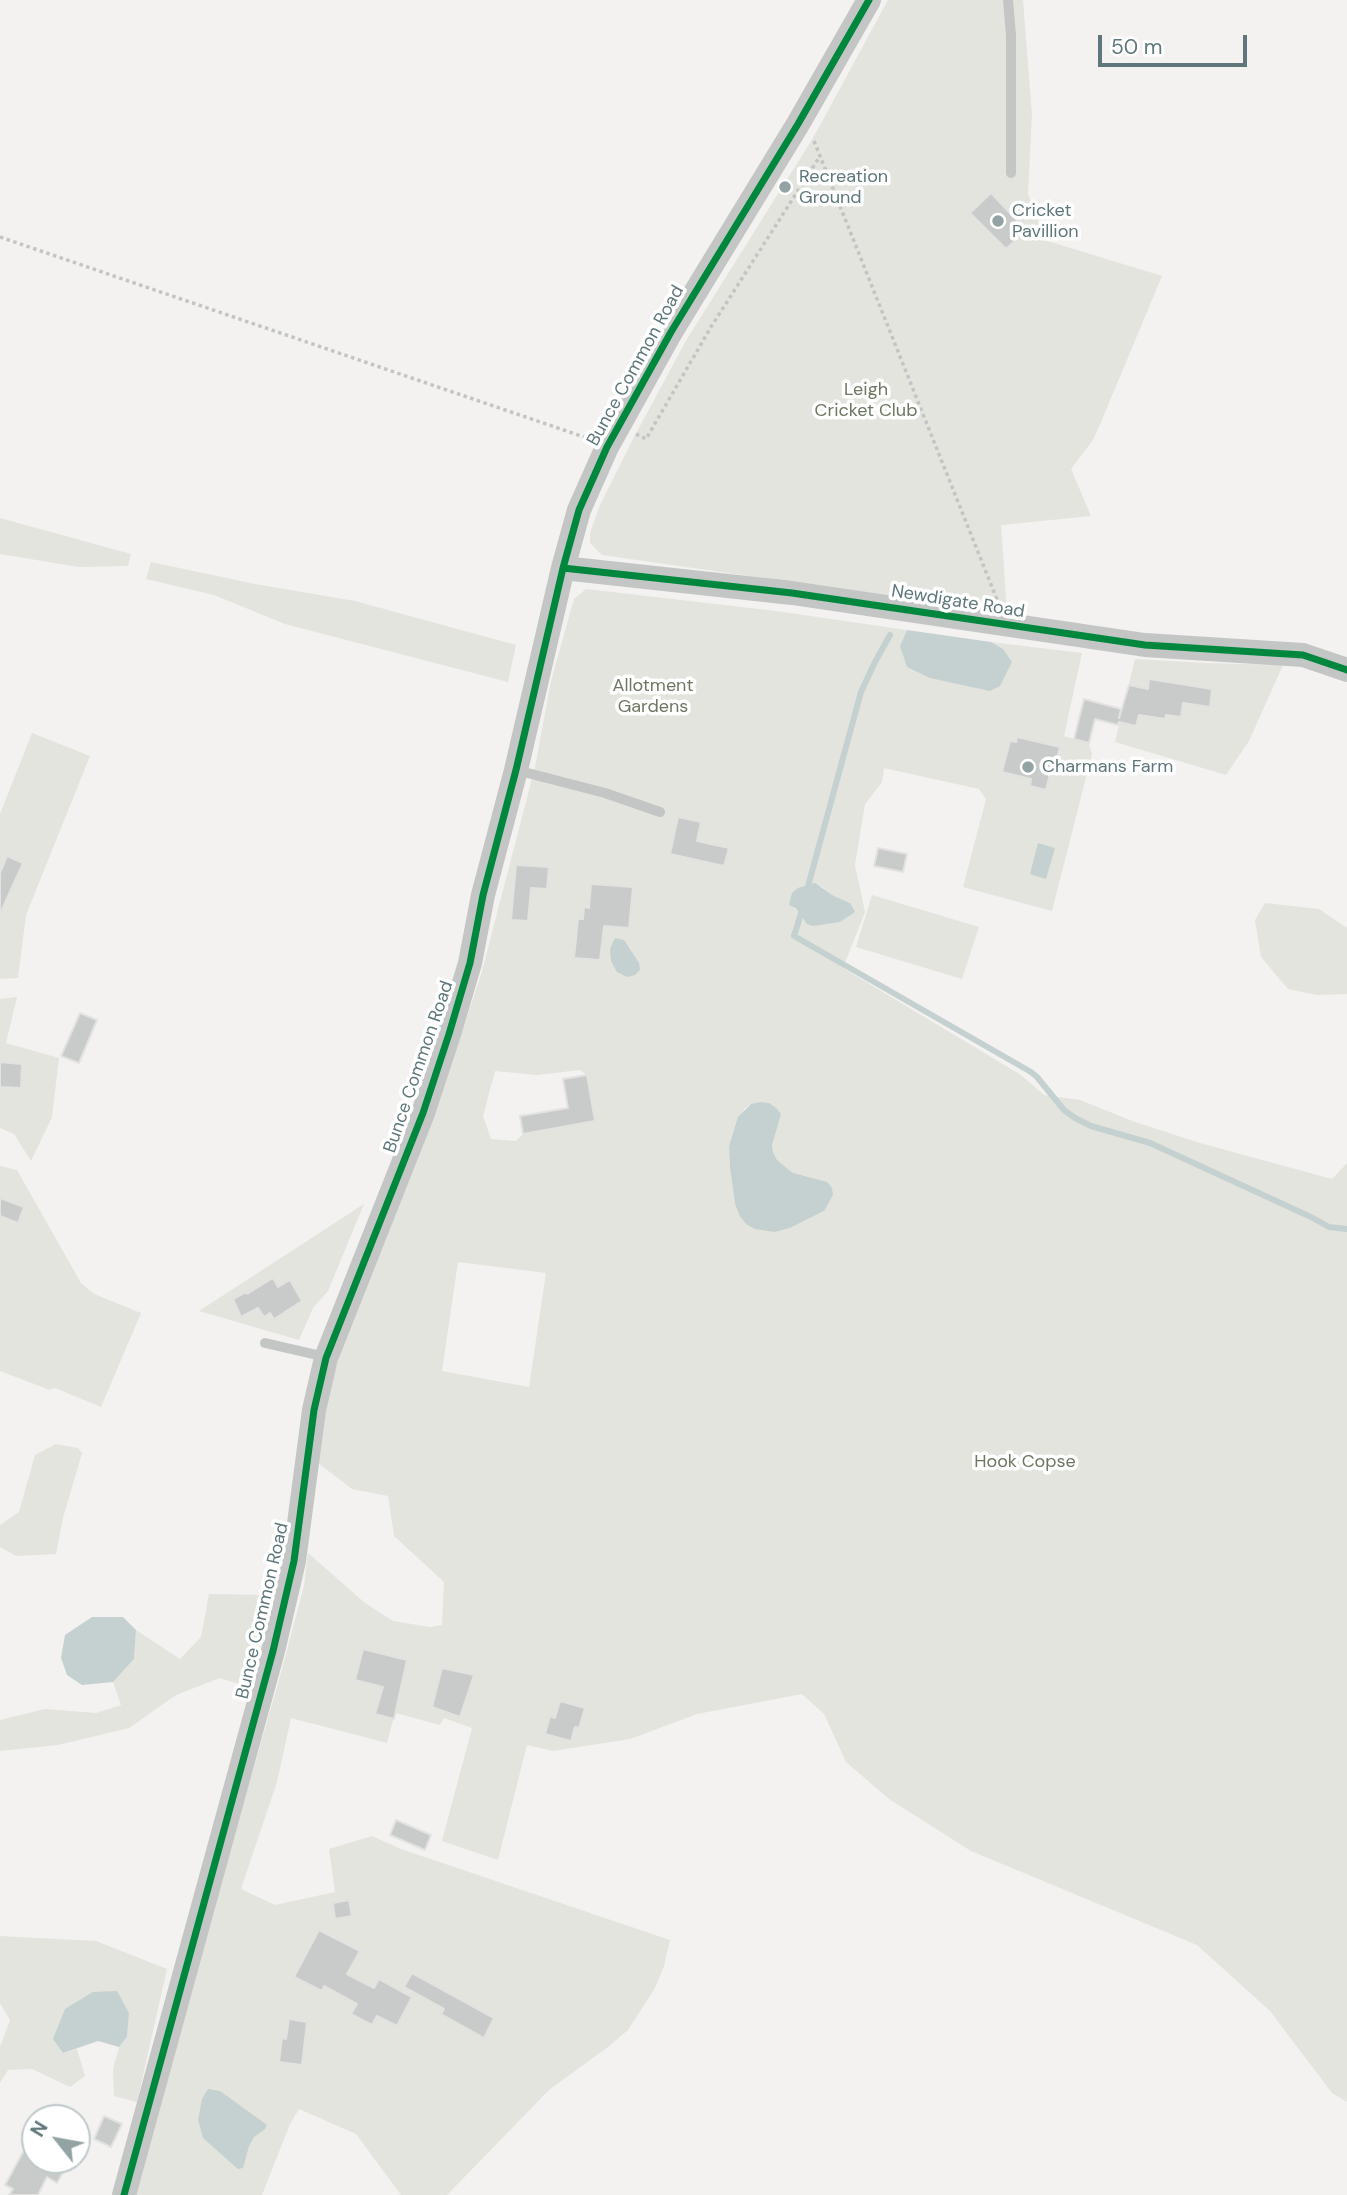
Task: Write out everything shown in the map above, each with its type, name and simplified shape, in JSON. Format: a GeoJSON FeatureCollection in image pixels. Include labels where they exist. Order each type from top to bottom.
{"type":"FeatureCollection","features":[{"type":"Feature","properties":{"kind":"street","name":"Bunce Common Road"},"geometry":{"type":"LineString","coordinates":[[124,2195],[276,1639],[294,1560],[314,1410],[326,1358],[423,1114],[449,1034],[470,963],[483,895],[579,510],[607,447],[671,332],[798,124],[869,0]]}},
{"type":"Feature","properties":{"kind":"street","name":"Newdigate Road"},"geometry":{"type":"LineString","coordinates":[[563,568],[792,593],[1145,645],[1303,655],[1347,670]]}},
{"type":"Feature","properties":{"kind":"lane"},"geometry":{"type":"LineString","coordinates":[[1008,0],[1011,35],[1011,173]]}},
{"type":"Feature","properties":{"kind":"lane"},"geometry":{"type":"LineString","coordinates":[[516,770],[605,793],[660,812]]}},
{"type":"Feature","properties":{"kind":"lane"},"geometry":{"type":"LineString","coordinates":[[265,1342],[326,1358]]}},
{"type":"Feature","properties":{"kind":"path"},"geometry":{"type":"LineString","coordinates":[[798,124],[813,138],[999,605],[998,625]]}},
{"type":"Feature","properties":{"kind":"path"},"geometry":{"type":"LineString","coordinates":[[639,436],[646,439],[711,327],[820,156]]}},
{"type":"Feature","properties":{"kind":"path"},"geometry":{"type":"LineString","coordinates":[[0,237],[583,435],[607,447]]}},
{"type":"Feature","properties":{"kind":"green space","name":"Leigh Cricket Club"},"geometry":{"type":"Polygon","coordinates":[[[888,0],[1023,0],[1032,115],[1028,194],[1040,227],[1041,239],[1162,276],[1093,440],[1071,469],[1091,516],[1001,525],[1007,613],[602,555],[590,543],[590,533],[600,505],[687,339],[813,138],[888,0]]]}},
{"type":"Feature","properties":{"kind":"green space"},"geometry":{"type":"Polygon","coordinates":[[[0,518],[131,554],[128,566],[79,567],[0,554],[0,518]]]}},
{"type":"Feature","properties":{"kind":"green space"},"geometry":{"type":"Polygon","coordinates":[[[151,562],[355,601],[516,645],[508,682],[285,624],[214,595],[146,579],[151,562]]]}},
{"type":"Feature","properties":{"kind":"green space","name":"Hook Copse"},"geometry":{"type":"Polygon","coordinates":[[[586,589],[776,611],[907,630],[900,646],[1003,649],[991,642],[1082,653],[1064,736],[1089,743],[1092,754],[1052,911],[963,887],[986,799],[979,789],[884,768],[882,782],[865,804],[855,865],[865,912],[843,968],[1021,1075],[1044,1095],[1080,1100],[1135,1122],[1200,1143],[1332,1179],[1347,1163],[1347,2102],[1332,2093],[1270,2011],[1197,1945],[971,1851],[889,1799],[846,1762],[824,1714],[802,1694],[697,1714],[630,1739],[553,1751],[527,1745],[498,1860],[442,1841],[472,1728],[444,1718],[440,1725],[395,1713],[387,1743],[291,1718],[277,1782],[241,1889],[275,1905],[335,1892],[329,1849],[372,1836],[401,1849],[670,1940],[664,1966],[655,1988],[628,2030],[549,2090],[447,2195],[401,2195],[356,2134],[299,2109],[290,2124],[262,2195],[136,2195],[281,1673],[304,1586],[308,1553],[365,1603],[393,1621],[430,1627],[442,1625],[444,1582],[394,1536],[388,1496],[352,1489],[318,1463],[326,1396],[356,1307],[449,1069],[481,975],[535,767],[551,681],[574,599],[586,589]],[[806,885],[792,893],[796,907],[807,923],[850,903],[821,886],[806,885]],[[580,1070],[537,1075],[495,1071],[483,1116],[491,1139],[516,1141],[523,1134],[594,1121],[587,1075],[580,1070]],[[769,1103],[751,1104],[744,1109],[729,1146],[735,1204],[775,1232],[790,1228],[824,1211],[793,1173],[777,1160],[772,1145],[775,1134],[769,1103]],[[458,1262],[442,1371],[529,1387],[546,1273],[458,1262]]]}},
{"type":"Feature","properties":{"kind":"green space"},"geometry":{"type":"Polygon","coordinates":[[[1135,659],[1283,665],[1249,741],[1226,775],[1115,742],[1135,659]]]}},
{"type":"Feature","properties":{"kind":"green space"},"geometry":{"type":"Polygon","coordinates":[[[32,733],[90,756],[26,915],[18,978],[0,979],[0,814],[32,733]]]}},
{"type":"Feature","properties":{"kind":"green space"},"geometry":{"type":"Polygon","coordinates":[[[872,895],[979,927],[962,979],[856,947],[872,895]]]}},
{"type":"Feature","properties":{"kind":"green space"},"geometry":{"type":"Polygon","coordinates":[[[1265,903],[1319,909],[1347,928],[1347,994],[1317,995],[1288,989],[1261,957],[1255,920],[1265,903]]]}},
{"type":"Feature","properties":{"kind":"green space"},"geometry":{"type":"Polygon","coordinates":[[[17,997],[6,1043],[59,1058],[52,1117],[31,1161],[14,1134],[0,1128],[0,999],[17,997]]]}},
{"type":"Feature","properties":{"kind":"green space"},"geometry":{"type":"Polygon","coordinates":[[[0,1166],[17,1170],[81,1283],[94,1294],[141,1313],[101,1407],[55,1388],[50,1390],[0,1371],[0,1166]]]}},
{"type":"Feature","properties":{"kind":"green space"},"geometry":{"type":"Polygon","coordinates":[[[364,1204],[328,1291],[313,1308],[299,1340],[199,1311],[364,1204]]]}},
{"type":"Feature","properties":{"kind":"green space"},"geometry":{"type":"Polygon","coordinates":[[[56,1444],[78,1448],[82,1453],[63,1518],[56,1554],[16,1556],[0,1547],[0,1525],[19,1512],[35,1455],[56,1444]]]}},
{"type":"Feature","properties":{"kind":"green space"},"geometry":{"type":"Polygon","coordinates":[[[209,1594],[270,1595],[245,1686],[220,1678],[176,1695],[129,1728],[58,1745],[0,1751],[0,1720],[45,1709],[96,1713],[121,1705],[113,1682],[134,1659],[136,1630],[180,1659],[201,1637],[209,1594]]]}},
{"type":"Feature","properties":{"kind":"green space"},"geometry":{"type":"Polygon","coordinates":[[[0,1936],[96,1941],[167,1969],[137,2102],[114,2096],[113,2069],[119,2047],[127,2037],[129,2013],[63,2053],[77,2049],[85,2076],[70,2087],[32,2069],[8,2070],[0,2083],[0,2047],[10,2020],[0,2003],[0,1936]]]}},
{"type":"Feature","properties":{"kind":"shaded area"},"geometry":{"type":"Polygon","coordinates":[[[907,630],[991,642],[1003,649],[1012,662],[1000,686],[990,691],[930,678],[907,667],[900,646],[907,630]]]}},
{"type":"Feature","properties":{"kind":"shaded area"},"geometry":{"type":"Polygon","coordinates":[[[1038,843],[1055,848],[1046,879],[1030,874],[1038,843]]]}},
{"type":"Feature","properties":{"kind":"shaded area"},"geometry":{"type":"Polygon","coordinates":[[[815,883],[850,903],[855,912],[840,922],[813,926],[807,924],[796,908],[789,905],[792,893],[798,888],[815,883]]]}},
{"type":"Feature","properties":{"kind":"shaded area"},"geometry":{"type":"Polygon","coordinates":[[[615,938],[624,940],[639,963],[640,970],[635,975],[627,977],[617,972],[611,961],[610,949],[615,938]]]}},
{"type":"Feature","properties":{"kind":"shaded area"},"geometry":{"type":"Polygon","coordinates":[[[769,1103],[781,1114],[772,1145],[777,1160],[793,1173],[827,1182],[833,1195],[824,1211],[790,1228],[775,1232],[755,1229],[746,1224],[740,1216],[735,1204],[730,1168],[729,1146],[738,1117],[751,1104],[769,1103]]]}},
{"type":"Feature","properties":{"kind":"shaded area"},"geometry":{"type":"Polygon","coordinates":[[[92,1617],[123,1617],[136,1630],[134,1659],[113,1682],[82,1685],[67,1675],[61,1658],[65,1635],[92,1617]]]}},
{"type":"Feature","properties":{"kind":"shaded area"},"geometry":{"type":"Polygon","coordinates":[[[117,1991],[129,2013],[127,2037],[119,2047],[98,2041],[63,2053],[53,2039],[65,2009],[93,1992],[117,1991]]]}},
{"type":"Feature","properties":{"kind":"shaded area"},"geometry":{"type":"Polygon","coordinates":[[[208,2089],[220,2091],[267,2125],[254,2137],[243,2168],[238,2169],[203,2138],[198,2120],[202,2099],[208,2089]]]}},
{"type":"Feature","properties":{"kind":"building","name":"Cricket Pavillion"},"geometry":{"type":"Polygon","coordinates":[[[991,193],[1026,230],[1006,249],[970,213],[991,193]]]}},
{"type":"Feature","properties":{"kind":"building"},"geometry":{"type":"Polygon","coordinates":[[[1149,679],[1212,689],[1210,707],[1183,703],[1181,717],[1166,715],[1165,719],[1139,715],[1136,726],[1095,719],[1089,743],[1074,739],[1084,699],[1121,709],[1119,718],[1129,685],[1148,689],[1149,679]]]}},
{"type":"Feature","properties":{"kind":"building","name":"Charmans Farm"},"geometry":{"type":"Polygon","coordinates":[[[1017,737],[1060,747],[1046,790],[1030,786],[1031,779],[1002,772],[1010,741],[1016,742],[1017,737]]]}},
{"type":"Feature","properties":{"kind":"building"},"geometry":{"type":"Polygon","coordinates":[[[678,817],[701,822],[697,841],[729,848],[724,866],[670,854],[678,817]]]}},
{"type":"Feature","properties":{"kind":"building"},"geometry":{"type":"Polygon","coordinates":[[[878,848],[907,854],[903,872],[874,866],[878,848]]]}},
{"type":"Feature","properties":{"kind":"building"},"geometry":{"type":"Polygon","coordinates":[[[7,856],[23,863],[0,914],[0,873],[7,856]]]}},
{"type":"Feature","properties":{"kind":"building"},"geometry":{"type":"Polygon","coordinates":[[[516,865],[549,867],[547,889],[531,888],[528,921],[511,920],[516,865]]]}},
{"type":"Feature","properties":{"kind":"building"},"geometry":{"type":"Polygon","coordinates":[[[591,884],[633,887],[629,928],[604,926],[600,960],[574,958],[578,919],[583,919],[584,907],[589,908],[591,884]]]}},
{"type":"Feature","properties":{"kind":"building"},"geometry":{"type":"Polygon","coordinates":[[[80,1013],[97,1020],[79,1063],[61,1056],[80,1013]]]}},
{"type":"Feature","properties":{"kind":"building"},"geometry":{"type":"Polygon","coordinates":[[[0,1062],[22,1064],[21,1088],[0,1087],[0,1062]]]}},
{"type":"Feature","properties":{"kind":"building"},"geometry":{"type":"Polygon","coordinates":[[[587,1075],[595,1121],[523,1134],[520,1116],[568,1108],[563,1079],[587,1075]]]}},
{"type":"Feature","properties":{"kind":"building"},"geometry":{"type":"Polygon","coordinates":[[[0,1198],[24,1207],[18,1223],[0,1216],[0,1198]]]}},
{"type":"Feature","properties":{"kind":"building"},"geometry":{"type":"Polygon","coordinates":[[[273,1278],[278,1287],[290,1280],[302,1301],[274,1319],[270,1313],[264,1317],[258,1308],[241,1317],[233,1299],[273,1278]]]}},
{"type":"Feature","properties":{"kind":"building"},"geometry":{"type":"Polygon","coordinates":[[[363,1649],[407,1660],[394,1719],[375,1714],[383,1687],[355,1680],[363,1649]]]}},
{"type":"Feature","properties":{"kind":"building"},"geometry":{"type":"Polygon","coordinates":[[[442,1668],[474,1675],[460,1717],[432,1707],[442,1668]]]}},
{"type":"Feature","properties":{"kind":"building"},"geometry":{"type":"Polygon","coordinates":[[[560,1701],[585,1708],[579,1728],[575,1727],[571,1741],[545,1734],[550,1716],[555,1718],[560,1701]]]}},
{"type":"Feature","properties":{"kind":"building"},"geometry":{"type":"Polygon","coordinates":[[[396,1820],[431,1835],[425,1850],[390,1835],[396,1820]]]}},
{"type":"Feature","properties":{"kind":"building"},"geometry":{"type":"Polygon","coordinates":[[[349,1900],[352,1916],[335,1919],[333,1903],[349,1900]]]}},
{"type":"Feature","properties":{"kind":"building"},"geometry":{"type":"Polygon","coordinates":[[[319,1930],[360,1951],[347,1974],[374,1988],[379,1979],[412,1997],[397,2026],[377,2016],[372,2025],[351,2014],[357,2004],[324,1986],[322,1991],[294,1977],[319,1930]]]}},
{"type":"Feature","properties":{"kind":"building"},"geometry":{"type":"Polygon","coordinates":[[[412,1973],[494,2018],[484,2038],[441,2014],[444,2009],[404,1987],[412,1973]]]}},
{"type":"Feature","properties":{"kind":"building"},"geometry":{"type":"Polygon","coordinates":[[[289,2019],[307,2022],[302,2065],[279,2062],[282,2038],[286,2039],[289,2019]]]}},
{"type":"Feature","properties":{"kind":"building"},"geometry":{"type":"Polygon","coordinates":[[[104,2116],[122,2124],[111,2147],[94,2139],[104,2116]]]}},
{"type":"Feature","properties":{"kind":"building"},"geometry":{"type":"Polygon","coordinates":[[[21,2156],[21,2174],[62,2174],[57,2183],[47,2177],[38,2195],[9,2195],[13,2189],[5,2185],[21,2156]]]}},
{"type":"Feature","properties":{"kind":"waterway"},"geometry":{"type":"LineString","coordinates":[[807,890],[861,692],[890,635]]}},
{"type":"Feature","properties":{"kind":"waterway"},"geometry":{"type":"LineString","coordinates":[[803,907],[794,936],[1031,1072],[1064,1110],[1075,1118],[1091,1126],[1150,1143],[1329,1227],[1347,1229]]}},
{"type":"Feature","properties":{"kind":"cycle path"},"geometry":{"type":"LineString","coordinates":[[124,2195],[273,1651],[294,1561],[314,1410],[326,1358],[423,1113],[449,1034],[470,963],[483,895],[579,510],[607,447],[671,332],[798,124],[869,0]]}},
{"type":"Feature","properties":{"kind":"cycle path"},"geometry":{"type":"LineString","coordinates":[[563,568],[792,593],[1145,645],[1303,655],[1347,670]]}},
{"type":"Feature","properties":{"kind":"place","name":"Recreation Ground"},"geometry":{"type":"Point","coordinates":[785,187]}},
{"type":"Feature","properties":{"kind":"place","name":"Cricket Pavillion"},"geometry":{"type":"Point","coordinates":[998,221]}},
{"type":"Feature","properties":{"kind":"place","name":"Charmans Farm"},"geometry":{"type":"Point","coordinates":[1028,767]}},
{"type":"Feature","properties":{"kind":"park label","name":"Allotment Gardens"},"geometry":{"type":"Point","coordinates":[653,696]}}]}
